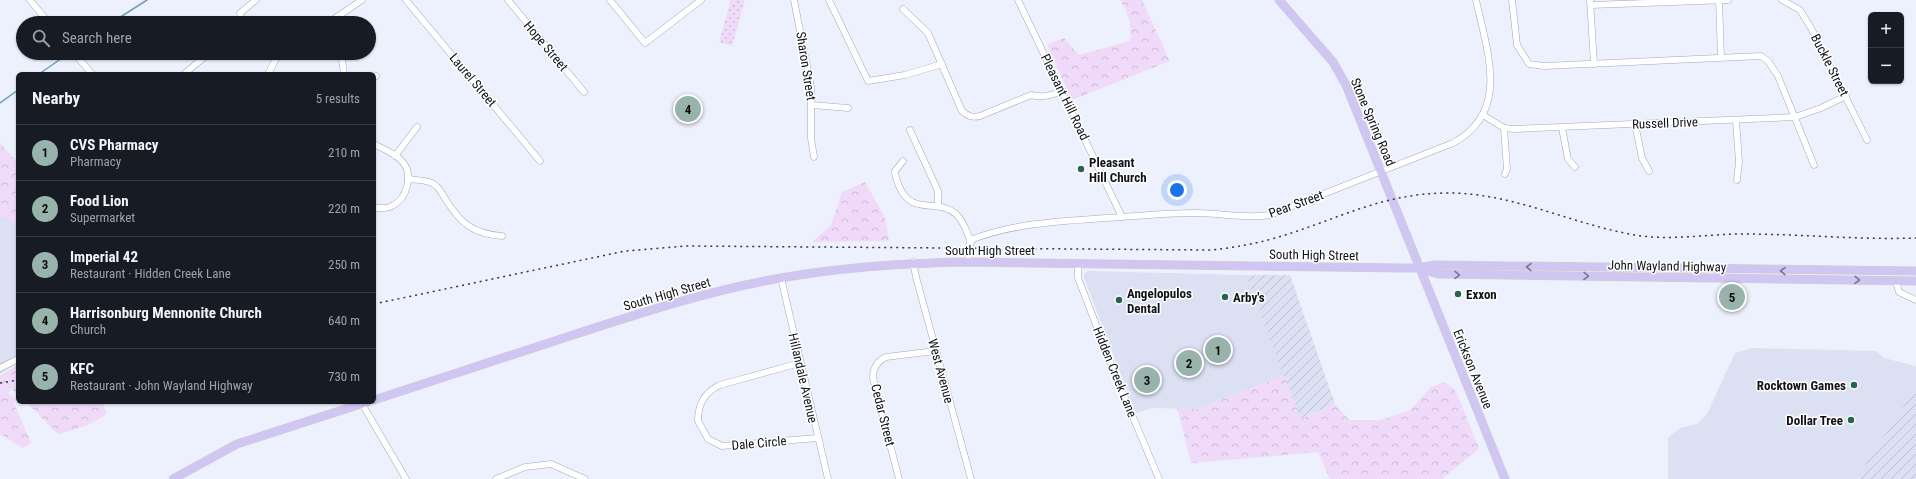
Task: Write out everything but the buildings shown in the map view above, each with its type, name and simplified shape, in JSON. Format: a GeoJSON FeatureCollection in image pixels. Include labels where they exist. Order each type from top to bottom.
{"type":"FeatureCollection","features":[{"type":"Feature","properties":{"kind":"main road","name":"Stone Spring Road"},"geometry":{"type":"LineString","coordinates":[[1279,0],[1333,62],[1346,85],[1418,268]]}},
{"type":"Feature","properties":{"kind":"main road","name":"South High Street"},"geometry":{"type":"LineString","coordinates":[[376,399],[664,306],[734,287],[854,267],[913,262],[968,262],[1418,268],[1436,265],[1624,268]]}},
{"type":"Feature","properties":{"kind":"main road","name":"John Wayland Highway"},"geometry":{"type":"LineString","coordinates":[[1418,268],[1438,274],[1916,281]]}},
{"type":"Feature","properties":{"kind":"main road","name":"Erickson Avenue"},"geometry":{"type":"LineString","coordinates":[[1418,268],[1505,479]]}},
{"type":"Feature","properties":{"kind":"main road","name":"John Wayland Highway"},"geometry":{"type":"LineString","coordinates":[[1624,268],[1916,271]]}},
{"type":"Feature","properties":{"kind":"main road"},"geometry":{"type":"LineString","coordinates":[[172,479],[237,444],[361,404]]}},
{"type":"Feature","properties":{"kind":"street"},"geometry":{"type":"LineString","coordinates":[[30,0],[43,16]]}},
{"type":"Feature","properties":{"kind":"street"},"geometry":{"type":"LineString","coordinates":[[240,16],[241,12],[256,0]]}},
{"type":"Feature","properties":{"kind":"street"},"geometry":{"type":"LineString","coordinates":[[338,16],[362,0]]}},
{"type":"Feature","properties":{"kind":"street","name":"Laurel Street"},"geometry":{"type":"LineString","coordinates":[[406,0],[540,160]]}},
{"type":"Feature","properties":{"kind":"street","name":"Hope Street"},"geometry":{"type":"LineString","coordinates":[[508,0],[584,92]]}},
{"type":"Feature","properties":{"kind":"street"},"geometry":{"type":"LineString","coordinates":[[610,0],[645,43],[701,0]]}},
{"type":"Feature","properties":{"kind":"street","name":"Sharon Street"},"geometry":{"type":"LineString","coordinates":[[794,0],[812,87],[811,138],[814,156]]}},
{"type":"Feature","properties":{"kind":"street"},"geometry":{"type":"LineString","coordinates":[[829,0],[868,81],[905,75],[942,64]]}},
{"type":"Feature","properties":{"kind":"street","name":"Pleasant Hill Road"},"geometry":{"type":"LineString","coordinates":[[1018,0],[1122,216]]}},
{"type":"Feature","properties":{"kind":"street","name":"Pear Street"},"geometry":{"type":"LineString","coordinates":[[971,242],[982,236],[1009,229],[1122,216],[1198,213],[1247,217],[1270,215],[1381,172],[1463,137],[1472,129],[1483,115],[1489,98],[1491,81],[1476,0]]}},
{"type":"Feature","properties":{"kind":"street"},"geometry":{"type":"LineString","coordinates":[[1512,0],[1517,45],[1529,64],[1544,66],[1761,56],[1768,61],[1778,76],[1814,165]]}},
{"type":"Feature","properties":{"kind":"street"},"geometry":{"type":"LineString","coordinates":[[1719,0],[1721,57]]}},
{"type":"Feature","properties":{"kind":"street"},"geometry":{"type":"LineString","coordinates":[[1594,64],[1590,3],[1728,0]]}},
{"type":"Feature","properties":{"kind":"street","name":"Buckle Street"},"geometry":{"type":"LineString","coordinates":[[1782,0],[1800,10],[1811,28],[1867,140]]}},
{"type":"Feature","properties":{"kind":"street"},"geometry":{"type":"LineString","coordinates":[[903,9],[926,30],[962,111],[974,118],[1031,95],[1040,97],[1050,96],[1063,91]]}},
{"type":"Feature","properties":{"kind":"street"},"geometry":{"type":"LineString","coordinates":[[80,60],[90,72]]}},
{"type":"Feature","properties":{"kind":"street"},"geometry":{"type":"LineString","coordinates":[[186,72],[201,60]]}},
{"type":"Feature","properties":{"kind":"street"},"geometry":{"type":"LineString","coordinates":[[269,72],[275,60]]}},
{"type":"Feature","properties":{"kind":"street"},"geometry":{"type":"LineString","coordinates":[[342,60],[344,72]]}},
{"type":"Feature","properties":{"kind":"street","name":"Russell Drive"},"geometry":{"type":"LineString","coordinates":[[1483,115],[1504,128],[1516,129],[1795,117],[1821,108],[1846,96]]}},
{"type":"Feature","properties":{"kind":"street"},"geometry":{"type":"LineString","coordinates":[[812,105],[848,108]]}},
{"type":"Feature","properties":{"kind":"street"},"geometry":{"type":"LineString","coordinates":[[1736,120],[1739,162],[1737,180]]}},
{"type":"Feature","properties":{"kind":"street"},"geometry":{"type":"LineString","coordinates":[[1635,124],[1642,158],[1649,171]]}},
{"type":"Feature","properties":{"kind":"street"},"geometry":{"type":"LineString","coordinates":[[395,156],[416,127]]}},
{"type":"Feature","properties":{"kind":"street"},"geometry":{"type":"LineString","coordinates":[[1504,128],[1507,169],[1505,174]]}},
{"type":"Feature","properties":{"kind":"street"},"geometry":{"type":"LineString","coordinates":[[1562,128],[1568,159],[1575,167]]}},
{"type":"Feature","properties":{"kind":"street"},"geometry":{"type":"LineString","coordinates":[[910,130],[938,191],[938,206]]}},
{"type":"Feature","properties":{"kind":"street"},"geometry":{"type":"LineString","coordinates":[[376,145],[395,156],[405,166],[408,179],[405,193],[399,202],[385,208],[376,208]]}},
{"type":"Feature","properties":{"kind":"street"},"geometry":{"type":"LineString","coordinates":[[903,161],[895,172],[902,194],[909,201],[919,206],[938,206],[956,215],[961,220],[971,242],[968,262]]}},
{"type":"Feature","properties":{"kind":"street"},"geometry":{"type":"LineString","coordinates":[[408,179],[427,182],[436,186],[458,217],[472,230],[480,233],[502,236]]}},
{"type":"Feature","properties":{"kind":"street","name":"West Avenue"},"geometry":{"type":"LineString","coordinates":[[913,262],[971,479]]}},
{"type":"Feature","properties":{"kind":"street","name":"Hidden Creek Lane"},"geometry":{"type":"LineString","coordinates":[[1078,263],[1078,278],[1117,379],[1159,479]]}},
{"type":"Feature","properties":{"kind":"street","name":"Hillandale Avenue"},"geometry":{"type":"LineString","coordinates":[[781,278],[817,438],[828,479]]}},
{"type":"Feature","properties":{"kind":"street"},"geometry":{"type":"LineString","coordinates":[[1896,281],[1899,292],[1916,300]]}},
{"type":"Feature","properties":{"kind":"street","name":"Cedar Street"},"geometry":{"type":"LineString","coordinates":[[899,479],[873,378],[875,368],[881,359],[886,357],[936,351]]}},
{"type":"Feature","properties":{"kind":"street"},"geometry":{"type":"LineString","coordinates":[[0,368],[16,359]]}},
{"type":"Feature","properties":{"kind":"street","name":"Dale Circle"},"geometry":{"type":"LineString","coordinates":[[800,363],[720,385],[711,389],[700,404],[698,421],[701,429],[708,439],[722,446],[817,438]]}},
{"type":"Feature","properties":{"kind":"street"},"geometry":{"type":"LineString","coordinates":[[365,404],[406,479]]}},
{"type":"Feature","properties":{"kind":"street"},"geometry":{"type":"LineString","coordinates":[[496,479],[525,467],[551,464],[582,476],[585,479]]}},
{"type":"Feature","properties":{"kind":"shaded area"},"geometry":{"type":"Polygon","coordinates":[[[0,213],[16,223],[16,364],[0,374],[0,213]]]}},
{"type":"Feature","properties":{"kind":"shaded area"},"geometry":{"type":"Polygon","coordinates":[[[1088,271],[1246,275],[1284,375],[1198,409],[1153,408],[1136,413],[1084,278],[1084,274],[1088,271]]]}},
{"type":"Feature","properties":{"kind":"shaded area"},"geometry":{"type":"Polygon","coordinates":[[[1246,275],[1290,275],[1335,404],[1300,419],[1246,275]]]}},
{"type":"Feature","properties":{"kind":"shaded area"},"geometry":{"type":"Polygon","coordinates":[[[1753,348],[1876,351],[1884,358],[1916,366],[1916,387],[1856,479],[1668,479],[1668,438],[1680,428],[1697,424],[1707,414],[1735,353],[1753,348]]]}},
{"type":"Feature","properties":{"kind":"shaded area"},"geometry":{"type":"Polygon","coordinates":[[[1916,387],[1916,479],[1856,479],[1916,387]]]}},
{"type":"Feature","properties":{"kind":"green space"},"geometry":{"type":"Polygon","coordinates":[[[731,0],[745,0],[732,46],[719,42],[731,0]]]}},
{"type":"Feature","properties":{"kind":"green space"},"geometry":{"type":"Polygon","coordinates":[[[1120,0],[1142,0],[1170,61],[1072,100],[1047,44],[1064,38],[1079,55],[1130,41],[1131,30],[1129,20],[1126,10],[1120,0]]]}},
{"type":"Feature","properties":{"kind":"green space"},"geometry":{"type":"Polygon","coordinates":[[[0,143],[16,161],[16,224],[0,216],[0,143]]]}},
{"type":"Feature","properties":{"kind":"green space"},"geometry":{"type":"Polygon","coordinates":[[[865,182],[885,218],[889,241],[812,242],[831,225],[842,192],[865,182]]]}},
{"type":"Feature","properties":{"kind":"green space"},"geometry":{"type":"Polygon","coordinates":[[[16,365],[16,393],[11,389],[8,393],[15,399],[14,403],[31,443],[23,448],[0,434],[0,376],[16,365]]]}},
{"type":"Feature","properties":{"kind":"green space"},"geometry":{"type":"Polygon","coordinates":[[[1284,375],[1301,419],[1335,404],[1349,420],[1381,420],[1410,410],[1431,387],[1445,382],[1456,391],[1479,449],[1442,479],[1330,479],[1318,452],[1191,463],[1177,408],[1198,409],[1284,375]]]}},
{"type":"Feature","properties":{"kind":"green space"},"geometry":{"type":"Polygon","coordinates":[[[28,404],[104,404],[107,414],[101,418],[90,424],[58,434],[28,404]]]}},
{"type":"Feature","properties":{"kind":"waterway"},"geometry":{"type":"LineString","coordinates":[[122,16],[147,0]]}},
{"type":"Feature","properties":{"kind":"waterway"},"geometry":{"type":"LineString","coordinates":[[42,72],[59,60]]}},
{"type":"Feature","properties":{"kind":"waterway"},"geometry":{"type":"LineString","coordinates":[[0,103],[16,91]]}},
{"type":"Feature","properties":{"kind":"railway"},"geometry":{"type":"LineString","coordinates":[[376,304],[625,251],[685,246],[1211,250],[1268,240],[1377,203],[1423,194],[1472,194],[1496,198],[1519,203],[1611,230],[1648,237],[1743,234],[1916,238]]}},
{"type":"Feature","properties":{"kind":"railway"},"geometry":{"type":"LineString","coordinates":[[0,383],[16,380]]}},
{"type":"Feature","properties":{"kind":"place","name":"Harrisonburg Mennonite Church"},"geometry":{"type":"Point","coordinates":[688,109]}},
{"type":"Feature","properties":{"kind":"place","name":"Pleasant Hill Church"},"geometry":{"type":"Point","coordinates":[1081,169]}},
{"type":"Feature","properties":{"kind":"place","name":"Exxon"},"geometry":{"type":"Point","coordinates":[1458,294]}},
{"type":"Feature","properties":{"kind":"place","name":"Arby's"},"geometry":{"type":"Point","coordinates":[1225,297]}},
{"type":"Feature","properties":{"kind":"place","name":"KFC"},"geometry":{"type":"Point","coordinates":[1732,297]}},
{"type":"Feature","properties":{"kind":"place","name":"Angelopulos Dental"},"geometry":{"type":"Point","coordinates":[1119,300]}},
{"type":"Feature","properties":{"kind":"place","name":"CVS Pharmacy"},"geometry":{"type":"Point","coordinates":[1218,350]}},
{"type":"Feature","properties":{"kind":"place","name":"Food Lion"},"geometry":{"type":"Point","coordinates":[1189,363]}},
{"type":"Feature","properties":{"kind":"place","name":"Imperial 42"},"geometry":{"type":"Point","coordinates":[1147,380]}},
{"type":"Feature","properties":{"kind":"place","name":"Rocktown Games"},"geometry":{"type":"Point","coordinates":[1854,385]}},
{"type":"Feature","properties":{"kind":"place","name":"Dollar Tree"},"geometry":{"type":"Point","coordinates":[1851,420]}}]}
